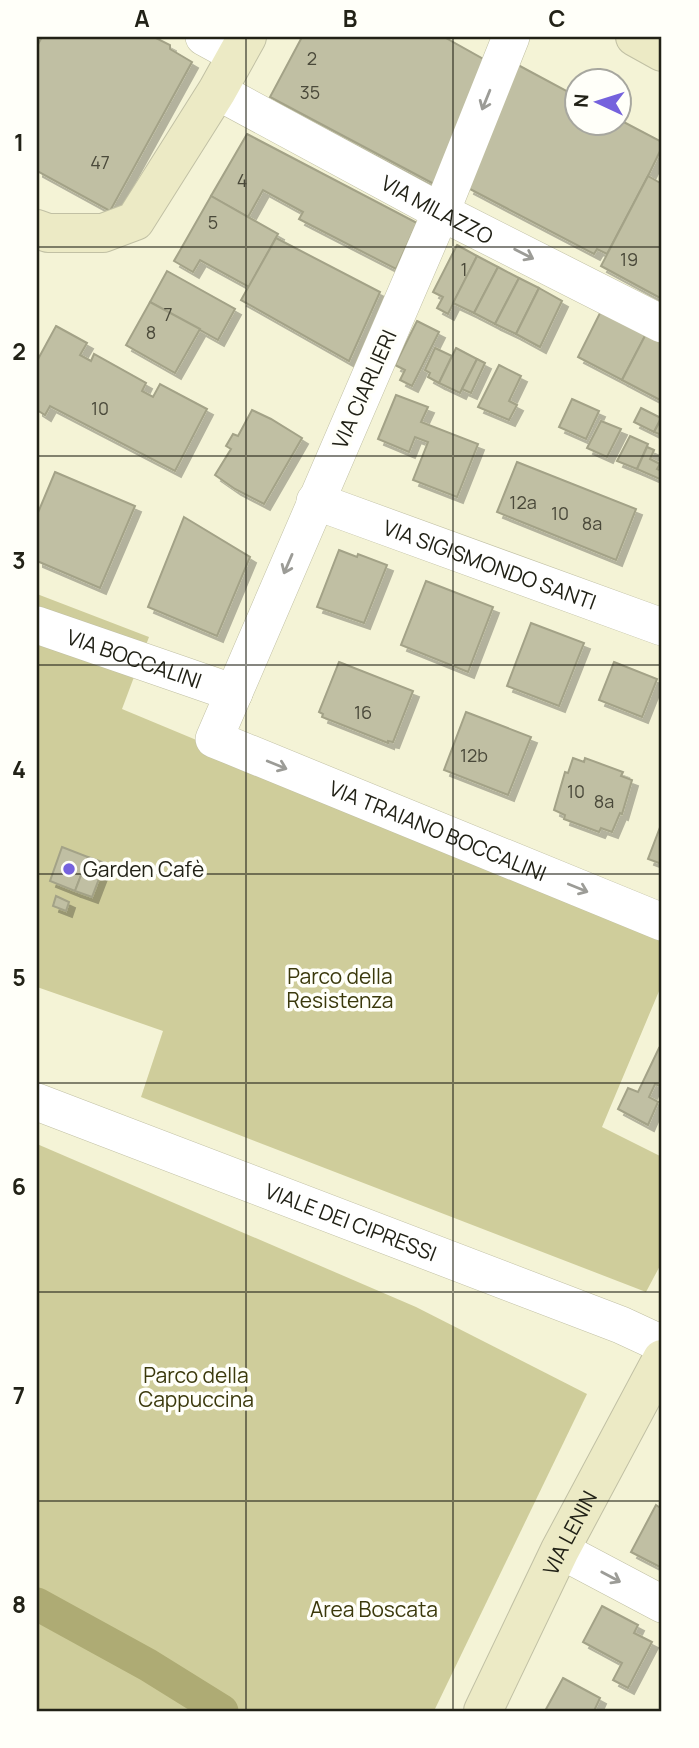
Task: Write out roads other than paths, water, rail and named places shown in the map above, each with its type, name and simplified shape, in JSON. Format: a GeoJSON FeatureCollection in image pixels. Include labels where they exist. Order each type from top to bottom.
{"type":"FeatureCollection","features":[{"type":"Feature","properties":{"kind":"street"},"geometry":{"type":"LineString","coordinates":[[37,229],[48,233],[103,233],[135,220],[242,46],[204,37]]}},
{"type":"Feature","properties":{"kind":"street","name":"VIA CIARLIERI"},"geometry":{"type":"LineString","coordinates":[[214,739],[441,212],[511,37]]}},
{"type":"Feature","properties":{"kind":"street"},"geometry":{"type":"LineString","coordinates":[[635,37],[662,52]]}},
{"type":"Feature","properties":{"kind":"street","name":"VIA MILAZZO"},"geometry":{"type":"LineString","coordinates":[[217,90],[441,212],[662,324]]}},
{"type":"Feature","properties":{"kind":"street","name":"VIA SIGISMONDO SANTI"},"geometry":{"type":"LineString","coordinates":[[315,501],[662,627]]}},
{"type":"Feature","properties":{"kind":"street","name":"VIA BOCCALINI"},"geometry":{"type":"LineString","coordinates":[[37,625],[234,693]]}},
{"type":"Feature","properties":{"kind":"street","name":"VIA TRAIANO BOCCALINI"},"geometry":{"type":"LineString","coordinates":[[214,739],[662,922]]}},
{"type":"Feature","properties":{"kind":"street","name":"VIALE DEI CIPRESSI"},"geometry":{"type":"LineString","coordinates":[[37,1102],[621,1325],[662,1344]]}},
{"type":"Feature","properties":{"kind":"street","name":"VIA LENIN"},"geometry":{"type":"LineString","coordinates":[[483,1711],[560,1550],[662,1359]]}},
{"type":"Feature","properties":{"kind":"street"},"geometry":{"type":"LineString","coordinates":[[560,1550],[662,1604]]}},
{"type":"Feature","properties":{"kind":"waterway"},"geometry":{"type":"LineString","coordinates":[[37,1604],[148,1665],[222,1711]]}},
{"type":"Feature","properties":{"kind":"place","name":"Garden Cafè"},"geometry":{"type":"Point","coordinates":[69,869]}},
{"type":"Feature","properties":{"kind":"park label","name":"Parco della Resistenza"},"geometry":{"type":"Point","coordinates":[340,988]}},
{"type":"Feature","properties":{"kind":"park label","name":"Parco della Cappuccina"},"geometry":{"type":"Point","coordinates":[196,1387]}},
{"type":"Feature","properties":{"kind":"park label","name":"Area Boscata"},"geometry":{"type":"Point","coordinates":[374,1609]}}]}
